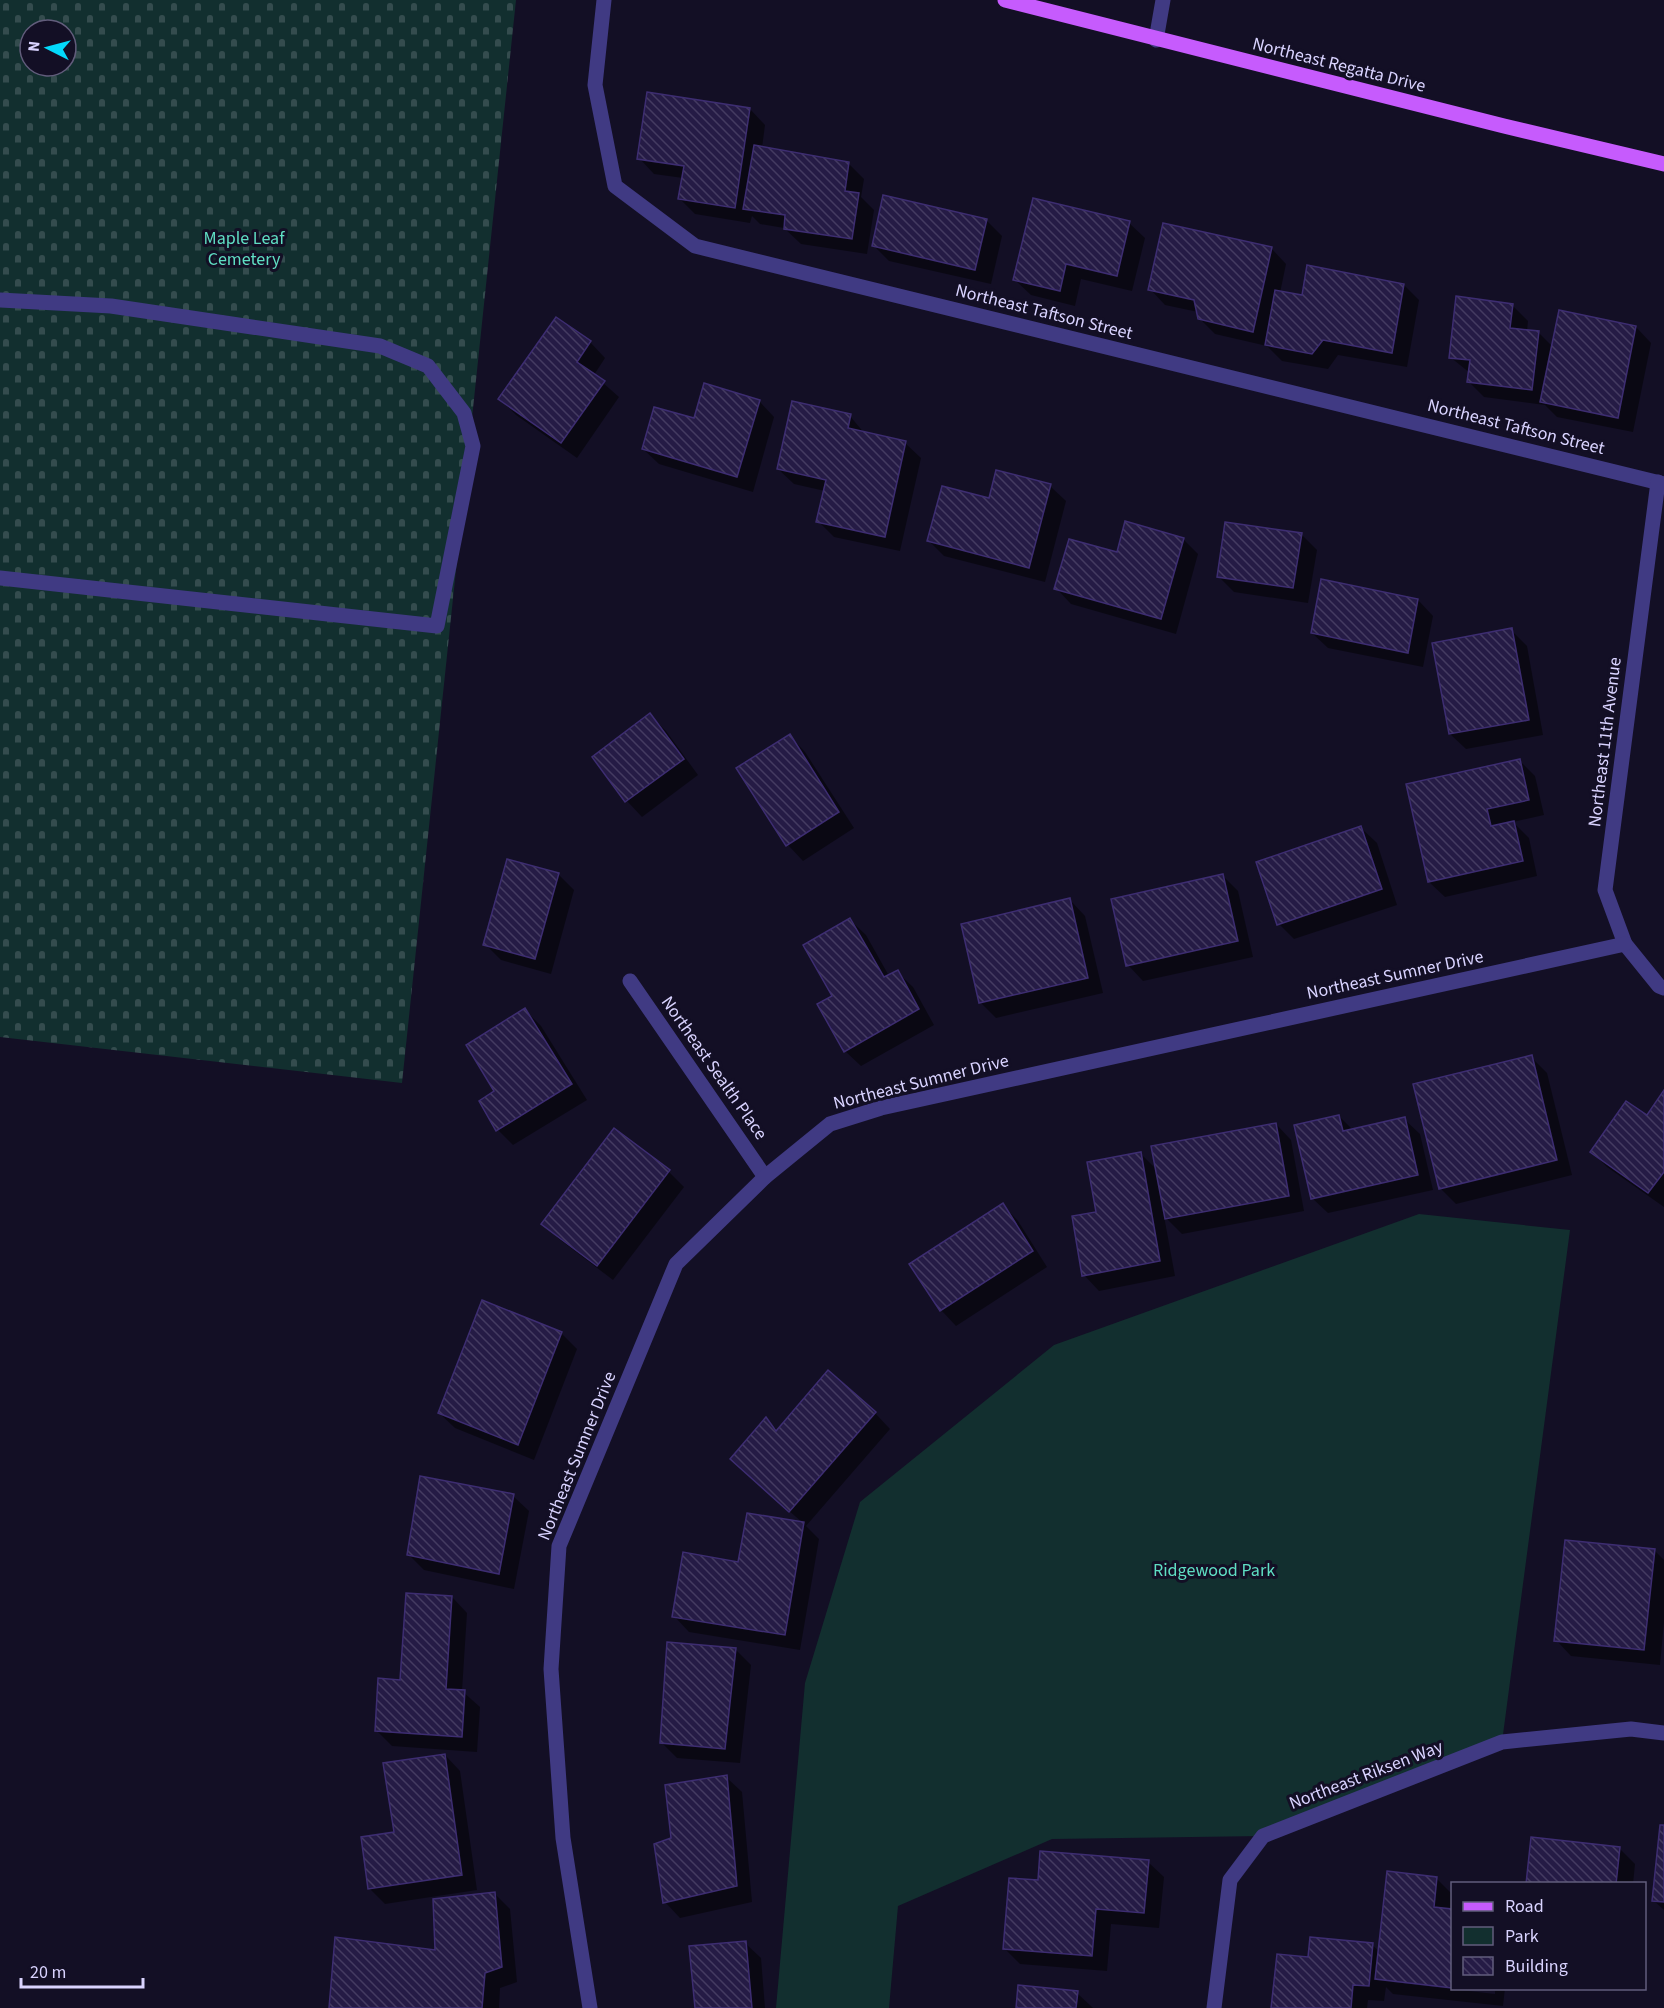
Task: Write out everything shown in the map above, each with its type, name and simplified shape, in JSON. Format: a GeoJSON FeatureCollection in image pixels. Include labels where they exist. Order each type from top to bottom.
{"type":"FeatureCollection","features":[{"type":"Feature","properties":{"kind":"main road","name":"Northeast Regatta Drive"},"geometry":{"type":"LineString","coordinates":[[1005,0],[1156,40],[1664,164]]}},
{"type":"Feature","properties":{"kind":"street","name":"Northeast Taftson Street"},"geometry":{"type":"LineString","coordinates":[[604,0],[595,85],[615,186],[695,246],[1661,483]]}},
{"type":"Feature","properties":{"kind":"street"},"geometry":{"type":"LineString","coordinates":[[1156,40],[1163,0]]}},
{"type":"Feature","properties":{"kind":"street"},"geometry":{"type":"LineString","coordinates":[[0,300],[111,306],[380,346],[428,366],[464,413],[473,446],[437,626],[0,578]]}},
{"type":"Feature","properties":{"kind":"street","name":"Northeast 11th Avenue"},"geometry":{"type":"LineString","coordinates":[[1661,483],[1605,890],[1625,944],[1659,986],[1664,988]]}},
{"type":"Feature","properties":{"kind":"street","name":"Northeast Sumner Drive"},"geometry":{"type":"LineString","coordinates":[[590,2008],[563,1838],[551,1680],[559,1546],[676,1264],[765,1177],[830,1124],[881,1108],[1625,944]]}},
{"type":"Feature","properties":{"kind":"street","name":"Northeast Sealth Place"},"geometry":{"type":"LineString","coordinates":[[630,981],[765,1177]]}},
{"type":"Feature","properties":{"kind":"street","name":"Northeast Riksen Way"},"geometry":{"type":"LineString","coordinates":[[1214,2008],[1230,1880],[1263,1836],[1502,1742],[1631,1729],[1664,1733]]}},
{"type":"Feature","properties":{"kind":"green space","name":"Maple Leaf Cemetery"},"geometry":{"type":"Polygon","coordinates":[[[0,0],[516,0],[402,1083],[0,1037],[0,0]]]}},
{"type":"Feature","properties":{"kind":"green space","name":"Ridgewood Park"},"geometry":{"type":"Polygon","coordinates":[[[1419,1214],[1570,1230],[1502,1742],[1263,1836],[1052,1839],[898,1906],[889,2008],[776,2008],[805,1683],[860,1502],[1054,1345],[1419,1214]]]}},
{"type":"Feature","properties":{"kind":"building"},"geometry":{"type":"Polygon","coordinates":[[[647,92],[750,108],[735,208],[678,199],[684,166],[637,159],[647,92]]]}},
{"type":"Feature","properties":{"kind":"building"},"geometry":{"type":"Polygon","coordinates":[[[754,145],[849,162],[845,191],[859,193],[852,239],[784,229],[785,215],[743,209],[754,145]]]}},
{"type":"Feature","properties":{"kind":"building"},"geometry":{"type":"Polygon","coordinates":[[[883,195],[987,219],[975,270],[872,246],[883,195]]]}},
{"type":"Feature","properties":{"kind":"building"},"geometry":{"type":"Polygon","coordinates":[[[1033,198],[1130,221],[1117,276],[1066,264],[1060,291],[1013,280],[1033,198]]]}},
{"type":"Feature","properties":{"kind":"building"},"geometry":{"type":"Polygon","coordinates":[[[1163,223],[1272,247],[1253,332],[1198,319],[1194,300],[1148,290],[1163,223]]]}},
{"type":"Feature","properties":{"kind":"building"},"geometry":{"type":"Polygon","coordinates":[[[1307,265],[1404,284],[1392,353],[1323,340],[1312,354],[1265,345],[1275,290],[1302,295],[1307,265]]]}},
{"type":"Feature","properties":{"kind":"building"},"geometry":{"type":"Polygon","coordinates":[[[1456,296],[1513,304],[1510,328],[1539,331],[1532,390],[1467,382],[1470,360],[1449,358],[1456,296]]]}},
{"type":"Feature","properties":{"kind":"building"},"geometry":{"type":"Polygon","coordinates":[[[1559,310],[1636,326],[1618,418],[1540,402],[1559,310]]]}},
{"type":"Feature","properties":{"kind":"building"},"geometry":{"type":"Polygon","coordinates":[[[556,317],[591,341],[577,362],[605,381],[561,443],[498,399],[556,317]]]}},
{"type":"Feature","properties":{"kind":"building"},"geometry":{"type":"Polygon","coordinates":[[[704,383],[760,400],[737,477],[642,449],[654,407],[694,418],[704,383]]]}},
{"type":"Feature","properties":{"kind":"building"},"geometry":{"type":"Polygon","coordinates":[[[792,401],[851,414],[848,428],[906,441],[885,537],[816,522],[826,480],[777,469],[792,401]]]}},
{"type":"Feature","properties":{"kind":"building"},"geometry":{"type":"Polygon","coordinates":[[[996,470],[1051,484],[1029,568],[927,541],[942,486],[989,498],[996,470]]]}},
{"type":"Feature","properties":{"kind":"building"},"geometry":{"type":"Polygon","coordinates":[[[1125,521],[1184,538],[1161,619],[1054,589],[1069,539],[1117,552],[1125,521]]]}},
{"type":"Feature","properties":{"kind":"building"},"geometry":{"type":"Polygon","coordinates":[[[1225,522],[1302,533],[1293,588],[1217,577],[1225,522]]]}},
{"type":"Feature","properties":{"kind":"building"},"geometry":{"type":"Polygon","coordinates":[[[1321,579],[1418,599],[1408,653],[1311,633],[1321,579]]]}},
{"type":"Feature","properties":{"kind":"building"},"geometry":{"type":"Polygon","coordinates":[[[1512,628],[1529,720],[1449,734],[1432,643],[1512,628]]]}},
{"type":"Feature","properties":{"kind":"building"},"geometry":{"type":"Polygon","coordinates":[[[650,713],[684,759],[625,802],[592,757],[650,713]]]}},
{"type":"Feature","properties":{"kind":"building"},"geometry":{"type":"Polygon","coordinates":[[[790,734],[839,812],[786,846],[736,768],[790,734]]]}},
{"type":"Feature","properties":{"kind":"building"},"geometry":{"type":"Polygon","coordinates":[[[1520,759],[1529,800],[1487,809],[1491,826],[1514,821],[1523,861],[1428,882],[1406,784],[1520,759]]]}},
{"type":"Feature","properties":{"kind":"building"},"geometry":{"type":"Polygon","coordinates":[[[1361,826],[1382,889],[1277,925],[1256,862],[1361,826]]]}},
{"type":"Feature","properties":{"kind":"building"},"geometry":{"type":"Polygon","coordinates":[[[507,859],[559,873],[535,959],[483,945],[507,859]]]}},
{"type":"Feature","properties":{"kind":"building"},"geometry":{"type":"Polygon","coordinates":[[[1223,874],[1238,941],[1126,966],[1111,899],[1223,874]]]}},
{"type":"Feature","properties":{"kind":"building"},"geometry":{"type":"Polygon","coordinates":[[[1070,898],[1088,978],[979,1003],[961,924],[1070,898]]]}},
{"type":"Feature","properties":{"kind":"building"},"geometry":{"type":"Polygon","coordinates":[[[850,918],[884,977],[898,970],[919,1009],[844,1052],[817,1004],[832,996],[803,945],[850,918]]]}},
{"type":"Feature","properties":{"kind":"building"},"geometry":{"type":"Polygon","coordinates":[[[525,1008],[572,1084],[496,1131],[479,1101],[494,1091],[466,1045],[525,1008]]]}},
{"type":"Feature","properties":{"kind":"building"},"geometry":{"type":"Polygon","coordinates":[[[1532,1055],[1557,1160],[1439,1189],[1413,1084],[1532,1055]]]}},
{"type":"Feature","properties":{"kind":"building"},"geometry":{"type":"Polygon","coordinates":[[[1664,1090],[1664,1172],[1648,1193],[1590,1152],[1626,1101],[1647,1115],[1664,1090]]]}},
{"type":"Feature","properties":{"kind":"building"},"geometry":{"type":"Polygon","coordinates":[[[1339,1115],[1343,1131],[1405,1117],[1418,1175],[1311,1199],[1294,1125],[1339,1115]]]}},
{"type":"Feature","properties":{"kind":"building"},"geometry":{"type":"Polygon","coordinates":[[[1276,1123],[1289,1196],[1165,1219],[1151,1146],[1276,1123]]]}},
{"type":"Feature","properties":{"kind":"building"},"geometry":{"type":"Polygon","coordinates":[[[614,1128],[670,1170],[597,1266],[541,1224],[614,1128]]]}},
{"type":"Feature","properties":{"kind":"building"},"geometry":{"type":"Polygon","coordinates":[[[1141,1152],[1160,1261],[1082,1276],[1072,1216],[1096,1212],[1087,1162],[1141,1152]]]}},
{"type":"Feature","properties":{"kind":"building"},"geometry":{"type":"Polygon","coordinates":[[[1003,1203],[1033,1251],[940,1311],[909,1264],[1003,1203]]]}},
{"type":"Feature","properties":{"kind":"building"},"geometry":{"type":"Polygon","coordinates":[[[482,1300],[562,1332],[518,1445],[438,1413],[482,1300]]]}},
{"type":"Feature","properties":{"kind":"building"},"geometry":{"type":"Polygon","coordinates":[[[828,1370],[876,1412],[789,1512],[730,1459],[766,1417],[776,1431],[828,1370]]]}},
{"type":"Feature","properties":{"kind":"building"},"geometry":{"type":"Polygon","coordinates":[[[420,1476],[514,1494],[499,1574],[407,1555],[420,1476]]]}},
{"type":"Feature","properties":{"kind":"building"},"geometry":{"type":"Polygon","coordinates":[[[747,1513],[804,1522],[785,1635],[672,1617],[683,1552],[738,1562],[747,1513]]]}},
{"type":"Feature","properties":{"kind":"building"},"geometry":{"type":"Polygon","coordinates":[[[1565,1540],[1655,1549],[1644,1650],[1554,1641],[1565,1540]]]}},
{"type":"Feature","properties":{"kind":"building"},"geometry":{"type":"Polygon","coordinates":[[[406,1593],[452,1596],[446,1689],[465,1690],[462,1737],[375,1731],[378,1678],[400,1680],[406,1593]]]}},
{"type":"Feature","properties":{"kind":"building"},"geometry":{"type":"Polygon","coordinates":[[[667,1642],[736,1648],[725,1749],[660,1743],[667,1642]]]}},
{"type":"Feature","properties":{"kind":"building"},"geometry":{"type":"Polygon","coordinates":[[[445,1754],[462,1875],[368,1889],[361,1837],[394,1832],[383,1763],[445,1754]]]}},
{"type":"Feature","properties":{"kind":"building"},"geometry":{"type":"Polygon","coordinates":[[[727,1775],[737,1886],[663,1903],[654,1844],[671,1838],[665,1785],[727,1775]]]}},
{"type":"Feature","properties":{"kind":"building"},"geometry":{"type":"Polygon","coordinates":[[[1660,1825],[1664,1825],[1664,1902],[1652,1901],[1660,1825]]]}},
{"type":"Feature","properties":{"kind":"building"},"geometry":{"type":"Polygon","coordinates":[[[1531,1837],[1620,1847],[1616,1882],[1526,1882],[1531,1837]]]}},
{"type":"Feature","properties":{"kind":"building"},"geometry":{"type":"Polygon","coordinates":[[[1040,1851],[1149,1860],[1144,1913],[1096,1909],[1092,1956],[1003,1949],[1009,1878],[1038,1880],[1040,1851]]]}},
{"type":"Feature","properties":{"kind":"building"},"geometry":{"type":"Polygon","coordinates":[[[1387,1871],[1437,1877],[1434,1907],[1451,1909],[1451,1988],[1375,1979],[1387,1871]]]}},
{"type":"Feature","properties":{"kind":"building"},"geometry":{"type":"Polygon","coordinates":[[[495,1892],[502,1967],[485,1973],[482,2008],[329,2008],[335,1937],[435,1950],[433,1899],[495,1892]]]}},
{"type":"Feature","properties":{"kind":"building"},"geometry":{"type":"Polygon","coordinates":[[[1310,1937],[1373,1943],[1369,1986],[1353,1985],[1351,2008],[1271,2008],[1277,1954],[1308,1957],[1310,1937]]]}},
{"type":"Feature","properties":{"kind":"building"},"geometry":{"type":"Polygon","coordinates":[[[746,1941],[752,2008],[695,2008],[689,1946],[746,1941]]]}},
{"type":"Feature","properties":{"kind":"building"},"geometry":{"type":"Polygon","coordinates":[[[1018,1985],[1078,1991],[1076,2008],[1016,2008],[1018,1985]]]}}]}
